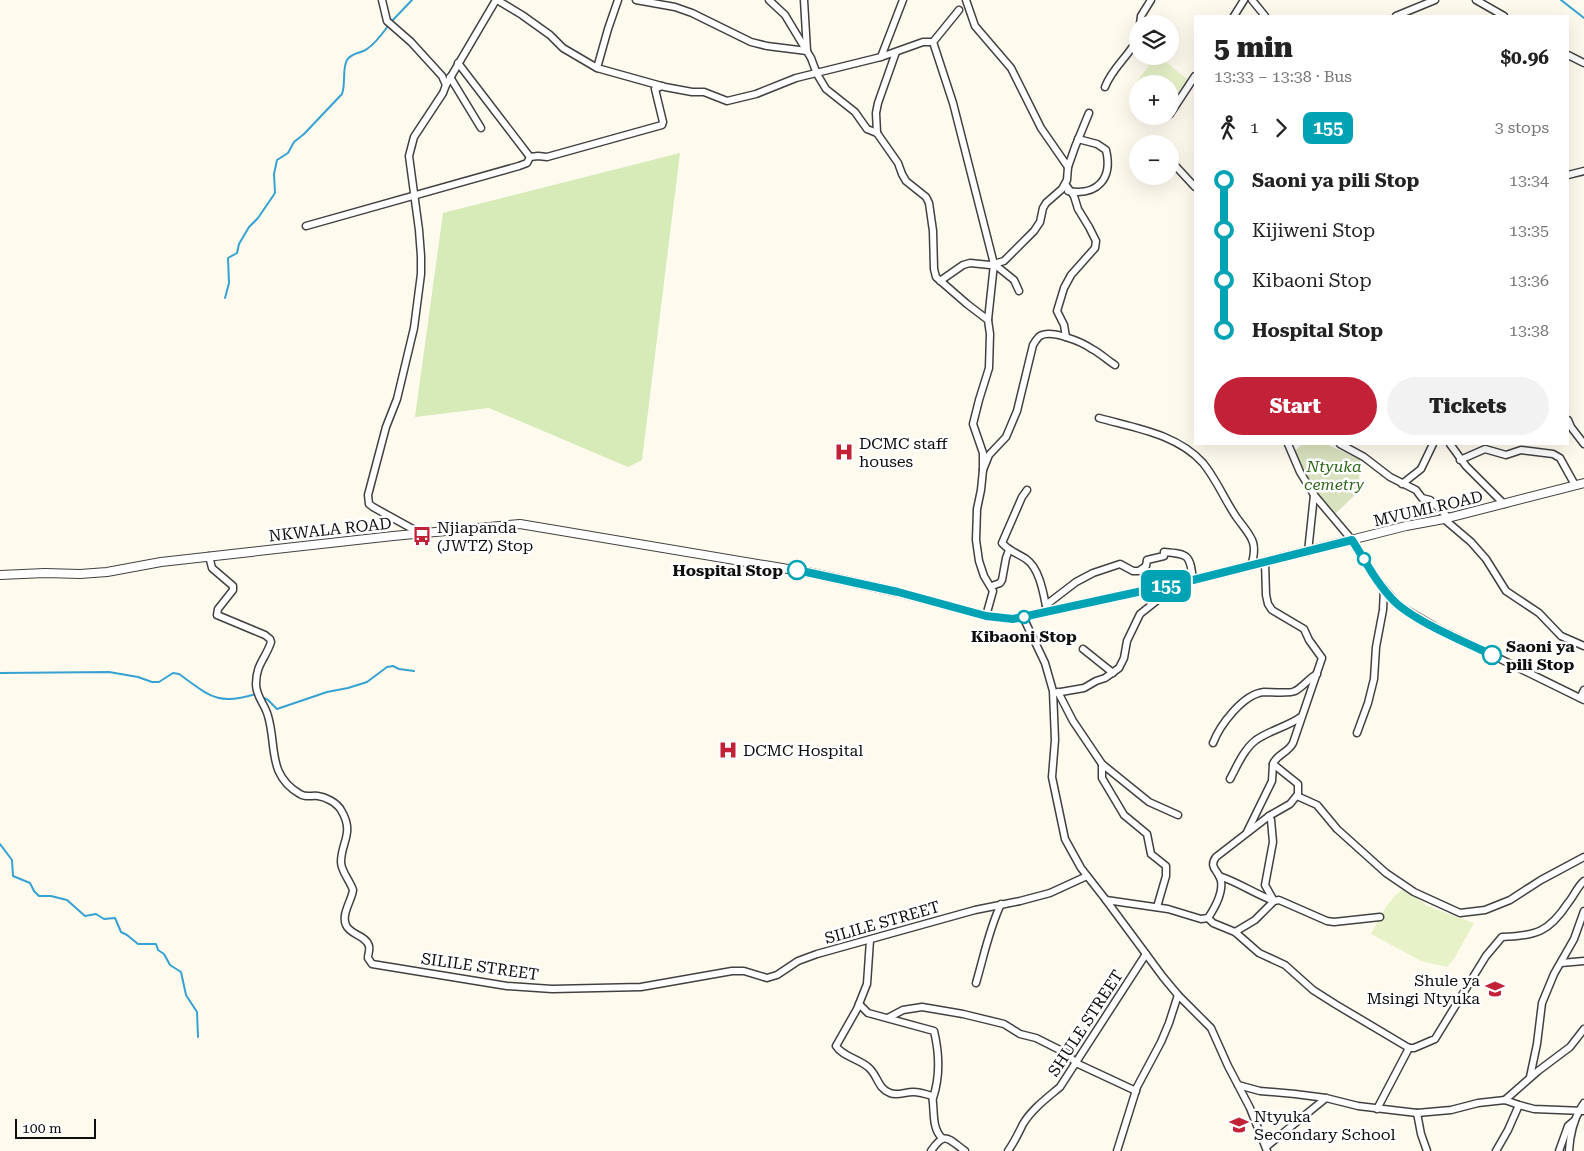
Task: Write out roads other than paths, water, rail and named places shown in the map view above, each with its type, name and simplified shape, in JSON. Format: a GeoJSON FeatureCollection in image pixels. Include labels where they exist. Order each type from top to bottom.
{"type":"FeatureCollection","features":[{"type":"Feature","properties":{"kind":"street"},"geometry":{"type":"LineString","coordinates":[[382,0],[387,21],[411,42],[442,76],[446,85]]}},
{"type":"Feature","properties":{"kind":"street"},"geometry":{"type":"LineString","coordinates":[[421,534],[369,504],[368,494],[386,428],[397,399],[414,328],[421,274],[421,256],[409,162],[411,147],[414,137],[443,93],[450,77],[496,0],[522,15],[550,35],[563,48],[598,68],[662,86],[692,92],[704,92],[727,102],[756,94],[796,78],[881,57],[923,42],[933,42]]}},
{"type":"Feature","properties":{"kind":"street"},"geometry":{"type":"LineString","coordinates":[[598,68],[618,0]]}},
{"type":"Feature","properties":{"kind":"street"},"geometry":{"type":"LineString","coordinates":[[636,0],[675,7],[692,13],[752,42],[767,46],[807,51]]}},
{"type":"Feature","properties":{"kind":"street"},"geometry":{"type":"LineString","coordinates":[[769,0],[785,15],[811,58],[817,74],[830,93],[855,112],[866,129],[877,133]]}},
{"type":"Feature","properties":{"kind":"street"},"geometry":{"type":"LineString","coordinates":[[804,0],[807,51]]}},
{"type":"Feature","properties":{"kind":"street"},"geometry":{"type":"LineString","coordinates":[[881,57],[903,0]]}},
{"type":"Feature","properties":{"kind":"street"},"geometry":{"type":"LineString","coordinates":[[940,281],[963,265],[970,263],[994,264],[1004,261],[1034,231],[1040,222],[1046,203],[1065,188],[1069,174],[1068,167],[1041,128],[1011,68],[975,26],[966,0]]}},
{"type":"Feature","properties":{"kind":"street"},"geometry":{"type":"LineString","coordinates":[[1142,15],[1151,0]]}},
{"type":"Feature","properties":{"kind":"street"},"geometry":{"type":"LineString","coordinates":[[1235,15],[1244,0]]}},
{"type":"Feature","properties":{"kind":"street"},"geometry":{"type":"LineString","coordinates":[[1252,0],[1264,15]]}},
{"type":"Feature","properties":{"kind":"street"},"geometry":{"type":"LineString","coordinates":[[1398,15],[1434,0]]}},
{"type":"Feature","properties":{"kind":"street"},"geometry":{"type":"LineString","coordinates":[[1476,0],[1502,15]]}},
{"type":"Feature","properties":{"kind":"street"},"geometry":{"type":"LineString","coordinates":[[933,42],[958,10]]}},
{"type":"Feature","properties":{"kind":"street"},"geometry":{"type":"LineString","coordinates":[[933,42],[953,103],[994,264],[988,320],[990,334],[989,368],[974,424],[983,453],[981,490],[977,508],[976,540],[979,561],[984,576],[993,590],[986,616]]}},
{"type":"Feature","properties":{"kind":"street"},"geometry":{"type":"LineString","coordinates":[[896,52],[878,103],[876,112],[877,133],[898,163],[906,181],[926,197],[929,204],[933,230],[934,269],[940,281],[988,320]]}},
{"type":"Feature","properties":{"kind":"street"},"geometry":{"type":"LineString","coordinates":[[1105,87],[1111,74],[1129,53]]}},
{"type":"Feature","properties":{"kind":"street"},"geometry":{"type":"LineString","coordinates":[[1569,56],[1584,63]]}},
{"type":"Feature","properties":{"kind":"street"},"geometry":{"type":"LineString","coordinates":[[458,63],[530,157]]}},
{"type":"Feature","properties":{"kind":"street"},"geometry":{"type":"LineString","coordinates":[[450,77],[480,128]]}},
{"type":"Feature","properties":{"kind":"street"},"geometry":{"type":"LineString","coordinates":[[1179,101],[1194,78]]}},
{"type":"Feature","properties":{"kind":"street"},"geometry":{"type":"LineString","coordinates":[[530,157],[546,157],[662,125],[663,122],[655,89],[662,86]]}},
{"type":"Feature","properties":{"kind":"street"},"geometry":{"type":"LineString","coordinates":[[1068,167],[1089,113]]}},
{"type":"Feature","properties":{"kind":"street"},"geometry":{"type":"LineString","coordinates":[[1065,188],[1090,190],[1100,186],[1106,172],[1108,158],[1106,150],[1097,144],[1078,139]]}},
{"type":"Feature","properties":{"kind":"street"},"geometry":{"type":"LineString","coordinates":[[306,226],[519,166],[527,163],[530,157]]}},
{"type":"Feature","properties":{"kind":"street"},"geometry":{"type":"LineString","coordinates":[[1179,170],[1194,186]]}},
{"type":"Feature","properties":{"kind":"street"},"geometry":{"type":"LineString","coordinates":[[1569,175],[1584,172]]}},
{"type":"Feature","properties":{"kind":"street"},"geometry":{"type":"LineString","coordinates":[[1065,188],[1074,196],[1078,209],[1096,241],[1095,248],[1071,274],[1064,288],[1057,311],[1064,325],[1066,337]]}},
{"type":"Feature","properties":{"kind":"street"},"geometry":{"type":"LineString","coordinates":[[994,264],[1014,280],[1018,290]]}},
{"type":"Feature","properties":{"kind":"street"},"geometry":{"type":"LineString","coordinates":[[983,470],[989,455],[1006,438],[1017,411],[1025,374],[1039,336],[1047,334],[1066,337],[1093,349],[1115,365]]}},
{"type":"Feature","properties":{"kind":"street"},"geometry":{"type":"LineString","coordinates":[[1099,418],[1139,428],[1178,443],[1202,462],[1224,494],[1237,518],[1252,536],[1255,546],[1251,566]]}},
{"type":"Feature","properties":{"kind":"street"},"geometry":{"type":"LineString","coordinates":[[1569,424],[1584,444]]}},
{"type":"Feature","properties":{"kind":"street"},"geometry":{"type":"LineString","coordinates":[[1288,445],[1300,472],[1314,495],[1352,540],[1384,589],[1398,605],[1413,615],[1582,699],[1584,690]]}},
{"type":"Feature","properties":{"kind":"street"},"geometry":{"type":"LineString","coordinates":[[1342,445],[1364,457],[1390,477],[1416,490],[1422,498],[1430,500],[1486,559],[1506,591],[1539,613],[1561,636],[1584,646]]}},
{"type":"Feature","properties":{"kind":"street"},"geometry":{"type":"LineString","coordinates":[[1402,484],[1421,469],[1433,445]]}},
{"type":"Feature","properties":{"kind":"street"},"geometry":{"type":"LineString","coordinates":[[1451,445],[1460,460],[1504,504]]}},
{"type":"Feature","properties":{"kind":"street"},"geometry":{"type":"LineString","coordinates":[[1460,460],[1485,449],[1506,455],[1522,450],[1553,454],[1560,458],[1575,485]]}},
{"type":"Feature","properties":{"kind":"street","name":"MVUMI ROAD"},"geometry":{"type":"LineString","coordinates":[[781,568],[890,590],[986,616],[1013,619],[1047,608],[1193,580],[1406,526],[1447,519],[1584,483]]}},
{"type":"Feature","properties":{"kind":"street"},"geometry":{"type":"LineString","coordinates":[[1027,490],[1002,544],[1032,564],[1047,608],[1076,582],[1094,573],[1120,564],[1133,571],[1139,571],[1146,566],[1147,560],[1164,556],[1164,552],[1187,556],[1193,580]]}},
{"type":"Feature","properties":{"kind":"street"},"geometry":{"type":"LineString","coordinates":[[1308,552],[1314,495]]}},
{"type":"Feature","properties":{"kind":"street","name":"NKWALA ROAD"},"geometry":{"type":"LineString","coordinates":[[0,575],[107,572],[161,562],[209,556],[520,524],[781,568]]}},
{"type":"Feature","properties":{"kind":"street"},"geometry":{"type":"LineString","coordinates":[[992,586],[1000,583],[1002,580],[1009,550]]}},
{"type":"Feature","properties":{"kind":"street","name":"SILILE STREET"},"geometry":{"type":"LineString","coordinates":[[209,556],[212,568],[234,586],[218,609],[217,615],[270,638],[271,642],[259,664],[256,685],[259,700],[268,715],[275,760],[280,776],[298,793],[304,796],[322,797],[336,804],[343,816],[347,835],[341,866],[353,890],[346,914],[346,925],[353,933],[368,943],[368,958],[372,964],[507,986],[552,989],[641,987],[732,971],[744,971],[767,978],[798,961],[889,934],[1050,893],[1087,876]]}},
{"type":"Feature","properties":{"kind":"street"},"geometry":{"type":"LineString","coordinates":[[1247,834],[1272,781],[1273,764],[1277,757],[1290,748],[1317,674],[1321,657],[1304,629],[1272,610],[1268,604],[1265,562]]}},
{"type":"Feature","properties":{"kind":"street"},"geometry":{"type":"LineString","coordinates":[[1056,693],[1084,688],[1105,678],[1122,664],[1127,641],[1140,614],[1164,595],[1169,585]]}},
{"type":"Feature","properties":{"kind":"street"},"geometry":{"type":"LineString","coordinates":[[1357,733],[1374,679],[1376,647],[1383,610],[1384,589]]}},
{"type":"Feature","properties":{"kind":"street"},"geometry":{"type":"LineString","coordinates":[[1022,617],[1045,663],[1056,693],[1102,764],[1149,802],[1178,815]]}},
{"type":"Feature","properties":{"kind":"street"},"geometry":{"type":"LineString","coordinates":[[1083,649],[1113,672]]}},
{"type":"Feature","properties":{"kind":"street"},"geometry":{"type":"LineString","coordinates":[[1213,743],[1221,727],[1251,695],[1262,692],[1294,692],[1317,674]]}},
{"type":"Feature","properties":{"kind":"street"},"geometry":{"type":"LineString","coordinates":[[1056,693],[1052,777],[1066,839],[1087,876],[1146,954],[1178,995],[1211,1028],[1250,1108],[1266,1149],[1326,1098]]}},
{"type":"Feature","properties":{"kind":"street"},"geometry":{"type":"LineString","coordinates":[[1230,779],[1245,753],[1255,741],[1287,726],[1301,716]]}},
{"type":"Feature","properties":{"kind":"street"},"geometry":{"type":"LineString","coordinates":[[1102,764],[1102,778],[1116,804],[1124,815],[1147,834],[1151,854],[1166,866],[1166,876],[1157,907]]}},
{"type":"Feature","properties":{"kind":"street"},"geometry":{"type":"LineString","coordinates":[[1208,918],[1220,893],[1221,882],[1212,865],[1216,856],[1269,816],[1290,804],[1297,796],[1298,784],[1273,764]]}},
{"type":"Feature","properties":{"kind":"street"},"geometry":{"type":"LineString","coordinates":[[1297,796],[1317,805],[1336,829],[1386,873],[1414,892],[1460,913],[1485,910],[1503,903],[1584,857]]}},
{"type":"Feature","properties":{"kind":"street"},"geometry":{"type":"LineString","coordinates":[[1269,816],[1273,842],[1265,885],[1274,901]]}},
{"type":"Feature","properties":{"kind":"street"},"geometry":{"type":"LineString","coordinates":[[1219,876],[1274,901],[1286,902],[1327,921],[1334,922],[1380,917]]}},
{"type":"Feature","properties":{"kind":"street"},"geometry":{"type":"LineString","coordinates":[[1208,918],[1213,923],[1235,932],[1260,953],[1285,965],[1313,990],[1335,1004],[1409,1048],[1414,1048],[1435,1040],[1486,956],[1502,937],[1540,932],[1564,909],[1584,881]]}},
{"type":"Feature","properties":{"kind":"street"},"geometry":{"type":"LineString","coordinates":[[1106,900],[1157,907],[1201,919],[1208,918]]}},
{"type":"Feature","properties":{"kind":"street"},"geometry":{"type":"LineString","coordinates":[[1235,932],[1255,920],[1274,901]]}},
{"type":"Feature","properties":{"kind":"street"},"geometry":{"type":"LineString","coordinates":[[976,983],[988,936],[1001,904]]}},
{"type":"Feature","properties":{"kind":"street"},"geometry":{"type":"LineString","coordinates":[[1530,1077],[1537,1044],[1542,1003],[1574,938],[1584,911]]}},
{"type":"Feature","properties":{"kind":"street"},"geometry":{"type":"LineString","coordinates":[[870,940],[867,984],[859,1004],[836,1046],[837,1049],[863,1062],[870,1068],[878,1084],[888,1092],[896,1094],[914,1092],[930,1095],[933,1098]]}},
{"type":"Feature","properties":{"kind":"street","name":"SHULE STREET"},"geometry":{"type":"LineString","coordinates":[[1008,1151],[1030,1115],[1060,1087],[1146,954]]}},
{"type":"Feature","properties":{"kind":"street"},"geometry":{"type":"LineString","coordinates":[[1561,963],[1584,962]]}},
{"type":"Feature","properties":{"kind":"street"},"geometry":{"type":"LineString","coordinates":[[1117,1151],[1136,1091],[1164,1036],[1178,995]]}},
{"type":"Feature","properties":{"kind":"street"},"geometry":{"type":"LineString","coordinates":[[859,1004],[868,1013],[934,1031],[938,1063],[936,1090],[932,1108],[938,1133],[942,1138]]}},
{"type":"Feature","properties":{"kind":"street"},"geometry":{"type":"LineString","coordinates":[[888,1018],[903,1010],[922,1007],[1004,1024],[1020,1034],[1036,1038],[1066,1053],[1076,1063],[1136,1091]]}},
{"type":"Feature","properties":{"kind":"street"},"geometry":{"type":"LineString","coordinates":[[1506,1100],[1530,1077],[1570,1047],[1584,1029]]}},
{"type":"Feature","properties":{"kind":"street"},"geometry":{"type":"LineString","coordinates":[[1377,1109],[1409,1048]]}},
{"type":"Feature","properties":{"kind":"street"},"geometry":{"type":"LineString","coordinates":[[1238,1085],[1260,1091],[1326,1098],[1377,1109],[1417,1113],[1451,1110],[1478,1103],[1506,1100],[1518,1105],[1534,1108],[1582,1111]]}},
{"type":"Feature","properties":{"kind":"street"},"geometry":{"type":"LineString","coordinates":[[1559,1151],[1568,1126],[1582,1111],[1584,1103]]}},
{"type":"Feature","properties":{"kind":"street"},"geometry":{"type":"LineString","coordinates":[[1496,1151],[1508,1130],[1518,1105]]}},
{"type":"Feature","properties":{"kind":"street"},"geometry":{"type":"LineString","coordinates":[[1417,1113],[1427,1151]]}},
{"type":"Feature","properties":{"kind":"street"},"geometry":{"type":"LineString","coordinates":[[1569,1151],[1570,1137],[1575,1119]]}},
{"type":"Feature","properties":{"kind":"street"},"geometry":{"type":"LineString","coordinates":[[931,1151],[937,1141],[942,1138],[947,1138],[965,1151]]}},
{"type":"Feature","properties":{"kind":"waterway"},"geometry":{"type":"LineString","coordinates":[[391,22],[412,0]]}},
{"type":"Feature","properties":{"kind":"waterway"},"geometry":{"type":"LineString","coordinates":[[1561,0],[1584,18]]}},
{"type":"Feature","properties":{"kind":"waterway"},"geometry":{"type":"LineString","coordinates":[[225,298],[229,283],[228,258],[237,253],[239,244],[249,227],[258,218],[275,193],[274,174],[277,160],[288,153],[294,142],[342,94],[345,67],[349,57],[365,51],[379,38],[388,26]]}},
{"type":"Feature","properties":{"kind":"waterway"},"geometry":{"type":"LineString","coordinates":[[262,697],[277,709],[327,692],[367,682],[387,667],[393,666],[399,669],[414,671]]}},
{"type":"Feature","properties":{"kind":"waterway"},"geometry":{"type":"LineString","coordinates":[[0,673],[109,672],[138,677],[152,682],[159,682],[173,673],[179,674],[214,697],[232,699],[256,694]]}},
{"type":"Feature","properties":{"kind":"waterway"},"geometry":{"type":"LineString","coordinates":[[0,844],[12,860],[13,876],[30,883],[39,896],[51,896],[67,900],[85,916],[96,914],[104,919],[115,918],[121,932],[138,944],[156,944],[158,950],[164,954],[170,965],[181,972],[186,995],[197,1012],[198,1037]]}},
{"type":"Feature","properties":{"kind":"place","name":"DCMC staff houses"},"geometry":{"type":"Point","coordinates":[844,452]}},
{"type":"Feature","properties":{"kind":"place","name":"Njiapanda (JWTZ) Stop"},"geometry":{"type":"Point","coordinates":[422,536]}},
{"type":"Feature","properties":{"kind":"place","name":"Hospital Stop"},"geometry":{"type":"Point","coordinates":[797,570]}},
{"type":"Feature","properties":{"kind":"place","name":"Kibaoni Stop"},"geometry":{"type":"Point","coordinates":[1024,617]}},
{"type":"Feature","properties":{"kind":"place","name":"Saoni ya pili Stop"},"geometry":{"type":"Point","coordinates":[1492,655]}},
{"type":"Feature","properties":{"kind":"place","name":"DCMC Hospital"},"geometry":{"type":"Point","coordinates":[728,750]}},
{"type":"Feature","properties":{"kind":"place","name":"Shule ya Msingi Ntyuka"},"geometry":{"type":"Point","coordinates":[1495,989]}},
{"type":"Feature","properties":{"kind":"place","name":"Ntyuka Secondary School"},"geometry":{"type":"Point","coordinates":[1239,1125]}},
{"type":"Feature","properties":{"kind":"park label","name":"Ntyuka cemetry"},"geometry":{"type":"Point","coordinates":[1334,475]}}]}
